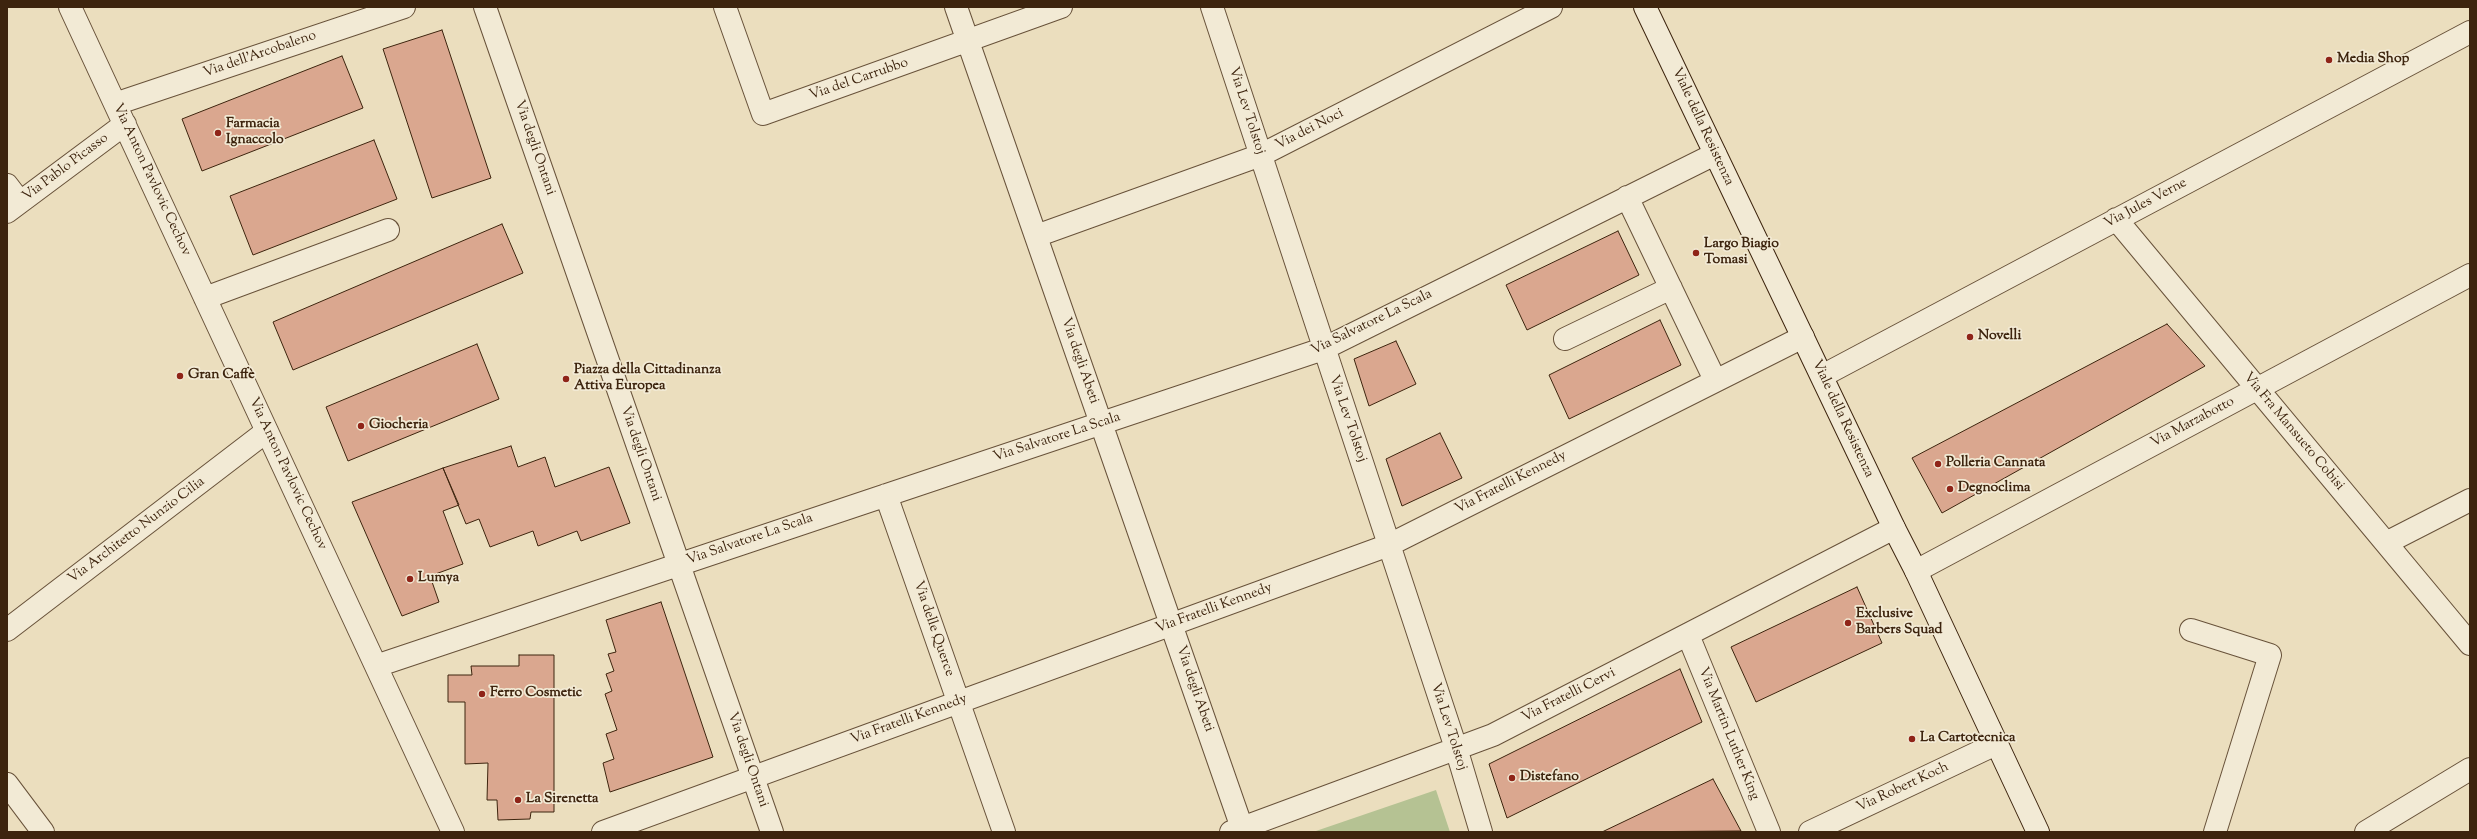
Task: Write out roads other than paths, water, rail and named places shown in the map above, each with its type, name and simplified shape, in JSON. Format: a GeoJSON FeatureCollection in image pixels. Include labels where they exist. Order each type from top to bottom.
{"type":"FeatureCollection","features":[{"type":"Feature","properties":{"kind":"street","name":"Via Anton Pavlovic Cechov"},"geometry":{"type":"LineString","coordinates":[[70,7],[453,832]]}},
{"type":"Feature","properties":{"kind":"street","name":"Via dell'Arcobaleno"},"geometry":{"type":"LineString","coordinates":[[115,104],[404,7]]}},
{"type":"Feature","properties":{"kind":"street","name":"Via degli Ontani"},"geometry":{"type":"LineString","coordinates":[[486,7],[772,832]]}},
{"type":"Feature","properties":{"kind":"street","name":"Via del Carrubbo"},"geometry":{"type":"LineString","coordinates":[[725,7],[763,114],[968,42],[1061,7]]}},
{"type":"Feature","properties":{"kind":"street","name":"Via degli Abeti"},"geometry":{"type":"LineString","coordinates":[[956,7],[1171,625],[1236,830]]}},
{"type":"Feature","properties":{"kind":"street","name":"Via Lev Tolstoj"},"geometry":{"type":"LineString","coordinates":[[1212,7],[1323,348],[1456,748],[1481,832]]}},
{"type":"Feature","properties":{"kind":"street","name":"Via dei Noci"},"geometry":{"type":"LineString","coordinates":[[1036,236],[1261,155],[1551,7]]}},
{"type":"Feature","properties":{"kind":"street","name":"Viale della Resistenza"},"geometry":{"type":"LineString","coordinates":[[1646,7],[1894,528],[1916,571],[2038,832]]}},
{"type":"Feature","properties":{"kind":"street","name":"Via Jules Verne"},"geometry":{"type":"LineString","coordinates":[[1822,376],[2470,32]]}},
{"type":"Feature","properties":{"kind":"street","name":"Via Pablo Picasso"},"geometry":{"type":"LineString","coordinates":[[14,207],[125,124]]}},
{"type":"Feature","properties":{"kind":"street","name":"Via Salvatore La Scala"},"geometry":{"type":"LineString","coordinates":[[376,666],[1323,348],[1715,154]]}},
{"type":"Feature","properties":{"kind":"street"},"geometry":{"type":"LineString","coordinates":[[7,185],[14,207]]}},
{"type":"Feature","properties":{"kind":"street"},"geometry":{"type":"LineString","coordinates":[[1627,197],[1715,380]]}},
{"type":"Feature","properties":{"kind":"street","name":"Via Fra Mansueto Cobisi"},"geometry":{"type":"LineString","coordinates":[[2116,219],[2470,644]]}},
{"type":"Feature","properties":{"kind":"street"},"geometry":{"type":"LineString","coordinates":[[205,298],[388,230]]}},
{"type":"Feature","properties":{"kind":"street","name":"Via Marzabotto"},"geometry":{"type":"LineString","coordinates":[[1916,571],[2470,275]]}},
{"type":"Feature","properties":{"kind":"street"},"geometry":{"type":"LineString","coordinates":[[1565,339],[1671,288]]}},
{"type":"Feature","properties":{"kind":"street","name":"Via Fratelli Kennedy"},"geometry":{"type":"LineString","coordinates":[[603,832],[1389,545],[1803,337]]}},
{"type":"Feature","properties":{"kind":"street","name":"Via Architetto Nunzio Cilia"},"geometry":{"type":"LineString","coordinates":[[7,630],[267,431]]}},
{"type":"Feature","properties":{"kind":"street","name":"Via delle Querce"},"geometry":{"type":"LineString","coordinates":[[886,495],[1004,832]]}},
{"type":"Feature","properties":{"kind":"street"},"geometry":{"type":"LineString","coordinates":[[2386,543],[2470,500]]}},
{"type":"Feature","properties":{"kind":"street","name":"Via Fratelli Cervi"},"geometry":{"type":"LineString","coordinates":[[1236,830],[1493,735],[1894,528]]}},
{"type":"Feature","properties":{"kind":"street"},"geometry":{"type":"LineString","coordinates":[[2191,630],[2270,655],[2215,832]]}},
{"type":"Feature","properties":{"kind":"street","name":"Via Martin Luther King"},"geometry":{"type":"LineString","coordinates":[[1688,635],[1769,832]]}},
{"type":"Feature","properties":{"kind":"street","name":"Via Robert Koch"},"geometry":{"type":"LineString","coordinates":[[1810,832],[1996,744]]}},
{"type":"Feature","properties":{"kind":"street"},"geometry":{"type":"LineString","coordinates":[[2366,832],[2470,769]]}},
{"type":"Feature","properties":{"kind":"street"},"geometry":{"type":"LineString","coordinates":[[7,784],[43,832]]}},
{"type":"Feature","properties":{"kind":"place","name":"Media Shop"},"geometry":{"type":"Point","coordinates":[2329,60]}},
{"type":"Feature","properties":{"kind":"place","name":"Farmacia Ignaccolo"},"geometry":{"type":"Point","coordinates":[218,133]}},
{"type":"Feature","properties":{"kind":"place","name":"Largo Biagio Tomasi"},"geometry":{"type":"Point","coordinates":[1696,253]}},
{"type":"Feature","properties":{"kind":"place","name":"Novelli"},"geometry":{"type":"Point","coordinates":[1970,337]}},
{"type":"Feature","properties":{"kind":"place","name":"Gran Caffè"},"geometry":{"type":"Point","coordinates":[180,376]}},
{"type":"Feature","properties":{"kind":"place","name":"Piazza della Cittadinanza Attiva Europea"},"geometry":{"type":"Point","coordinates":[566,379]}},
{"type":"Feature","properties":{"kind":"place","name":"Giocheria"},"geometry":{"type":"Point","coordinates":[361,426]}},
{"type":"Feature","properties":{"kind":"place","name":"Polleria Cannata"},"geometry":{"type":"Point","coordinates":[1938,464]}},
{"type":"Feature","properties":{"kind":"place","name":"Degnoclima"},"geometry":{"type":"Point","coordinates":[1950,489]}},
{"type":"Feature","properties":{"kind":"place","name":"Lumya"},"geometry":{"type":"Point","coordinates":[410,579]}},
{"type":"Feature","properties":{"kind":"place","name":"Exclusive Barbers Squad"},"geometry":{"type":"Point","coordinates":[1848,623]}},
{"type":"Feature","properties":{"kind":"place","name":"Ferro Cosmetic"},"geometry":{"type":"Point","coordinates":[482,694]}},
{"type":"Feature","properties":{"kind":"place","name":"La Cartotecnica"},"geometry":{"type":"Point","coordinates":[1912,739]}},
{"type":"Feature","properties":{"kind":"place","name":"Distefano"},"geometry":{"type":"Point","coordinates":[1512,778]}},
{"type":"Feature","properties":{"kind":"place","name":"La Sirenetta"},"geometry":{"type":"Point","coordinates":[518,800]}}]}
